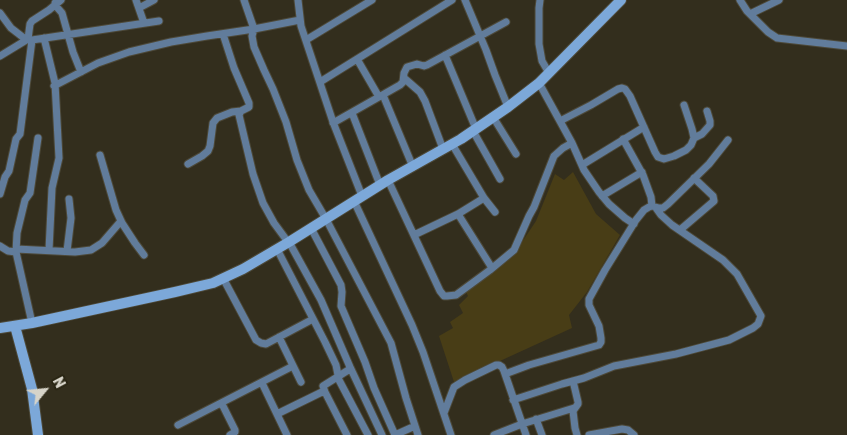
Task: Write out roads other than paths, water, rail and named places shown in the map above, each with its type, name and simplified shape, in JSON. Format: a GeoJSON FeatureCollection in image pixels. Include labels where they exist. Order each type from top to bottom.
{"type":"FeatureCollection","features":[{"type":"Feature","properties":{"kind":"main road"},"geometry":{"type":"LineString","coordinates":[[0,328],[32,323],[176,292],[212,283],[243,269],[358,198],[448,147],[508,107],[549,74],[620,0]]}},
{"type":"Feature","properties":{"kind":"main road"},"geometry":{"type":"LineString","coordinates":[[15,326],[32,389],[38,435]]}},
{"type":"Feature","properties":{"kind":"street"},"geometry":{"type":"LineString","coordinates":[[136,0],[144,23]]}},
{"type":"Feature","properties":{"kind":"street"},"geometry":{"type":"LineString","coordinates":[[139,8],[154,0]]}},
{"type":"Feature","properties":{"kind":"street"},"geometry":{"type":"LineString","coordinates":[[244,0],[254,30],[252,36],[254,47],[286,122],[297,160],[309,190],[391,343],[418,435]]}},
{"type":"Feature","properties":{"kind":"street"},"geometry":{"type":"LineString","coordinates":[[306,40],[372,0]]}},
{"type":"Feature","properties":{"kind":"street"},"geometry":{"type":"LineString","coordinates":[[320,82],[452,0]]}},
{"type":"Feature","properties":{"kind":"street"},"geometry":{"type":"LineString","coordinates":[[465,0],[508,107]]}},
{"type":"Feature","properties":{"kind":"street"},"geometry":{"type":"LineString","coordinates":[[540,0],[539,44],[542,61],[549,74]]}},
{"type":"Feature","properties":{"kind":"street"},"geometry":{"type":"LineString","coordinates":[[740,0],[750,14],[768,32],[778,38],[847,46]]}},
{"type":"Feature","properties":{"kind":"street"},"geometry":{"type":"LineString","coordinates":[[750,14],[779,0]]}},
{"type":"Feature","properties":{"kind":"street"},"geometry":{"type":"LineString","coordinates":[[301,1],[300,20],[358,198],[423,352],[451,435]]}},
{"type":"Feature","properties":{"kind":"street"},"geometry":{"type":"LineString","coordinates":[[0,194],[5,177],[9,171],[16,139],[20,134],[30,24],[57,2],[81,72]]}},
{"type":"Feature","properties":{"kind":"street"},"geometry":{"type":"LineString","coordinates":[[0,13],[11,28],[24,38],[30,39],[159,21]]}},
{"type":"Feature","properties":{"kind":"street"},"geometry":{"type":"LineString","coordinates":[[54,86],[98,63],[129,52],[171,42],[254,30],[300,20]]}},
{"type":"Feature","properties":{"kind":"street"},"geometry":{"type":"LineString","coordinates":[[334,124],[403,82],[405,70],[408,67],[416,64],[427,66],[506,22]]}},
{"type":"Feature","properties":{"kind":"street"},"geometry":{"type":"LineString","coordinates":[[188,164],[208,151],[213,123],[217,118],[249,107],[223,34]]}},
{"type":"Feature","properties":{"kind":"street"},"geometry":{"type":"LineString","coordinates":[[44,38],[55,83],[59,158],[52,188],[49,250]]}},
{"type":"Feature","properties":{"kind":"street"},"geometry":{"type":"LineString","coordinates":[[0,56],[30,39]]}},
{"type":"Feature","properties":{"kind":"street"},"geometry":{"type":"LineString","coordinates":[[445,55],[475,130],[500,179]]}},
{"type":"Feature","properties":{"kind":"street"},"geometry":{"type":"LineString","coordinates":[[357,59],[381,96],[412,166]]}},
{"type":"Feature","properties":{"kind":"street"},"geometry":{"type":"LineString","coordinates":[[404,78],[420,92],[448,147],[495,212]]}},
{"type":"Feature","properties":{"kind":"street"},"geometry":{"type":"LineString","coordinates":[[539,83],[572,143],[584,170],[602,196],[634,224]]}},
{"type":"Feature","properties":{"kind":"street"},"geometry":{"type":"LineString","coordinates":[[560,121],[618,89],[626,89],[655,152],[658,157],[664,159],[686,150],[692,144],[694,138],[692,128],[684,105]]}},
{"type":"Feature","properties":{"kind":"street"},"geometry":{"type":"LineString","coordinates":[[241,111],[240,118],[248,154],[263,204],[274,223],[289,242],[325,308],[350,369],[382,435]]}},
{"type":"Feature","properties":{"kind":"street"},"geometry":{"type":"LineString","coordinates":[[694,138],[702,134],[710,125],[707,111]]}},
{"type":"Feature","properties":{"kind":"street"},"geometry":{"type":"LineString","coordinates":[[352,113],[384,183],[414,236],[444,296],[456,295],[514,250],[543,187],[554,156],[572,143]]}},
{"type":"Feature","properties":{"kind":"street"},"geometry":{"type":"LineString","coordinates":[[493,117],[516,154]]}},
{"type":"Feature","properties":{"kind":"street"},"geometry":{"type":"LineString","coordinates":[[582,164],[644,126]]}},
{"type":"Feature","properties":{"kind":"street"},"geometry":{"type":"LineString","coordinates":[[32,323],[16,251],[16,234],[25,200],[30,193],[38,138]]}},
{"type":"Feature","properties":{"kind":"street"},"geometry":{"type":"LineString","coordinates":[[513,400],[584,378],[614,366],[676,354],[729,340],[758,324],[761,316],[737,274],[723,260],[680,230],[654,207],[642,172],[623,139]]}},
{"type":"Feature","properties":{"kind":"street"},"geometry":{"type":"LineString","coordinates":[[504,374],[599,345],[602,338],[599,326],[589,305],[589,299],[605,270],[644,210],[654,207],[663,208],[668,204],[709,164],[728,140]]}},
{"type":"Feature","properties":{"kind":"street"},"geometry":{"type":"LineString","coordinates":[[100,155],[116,210],[144,255]]}},
{"type":"Feature","properties":{"kind":"street"},"geometry":{"type":"LineString","coordinates":[[602,196],[642,172]]}},
{"type":"Feature","properties":{"kind":"street"},"geometry":{"type":"LineString","coordinates":[[680,230],[714,201],[713,196],[694,178]]}},
{"type":"Feature","properties":{"kind":"street"},"geometry":{"type":"LineString","coordinates":[[414,236],[458,214],[484,198]]}},
{"type":"Feature","properties":{"kind":"street"},"geometry":{"type":"LineString","coordinates":[[67,251],[71,218],[69,199]]}},
{"type":"Feature","properties":{"kind":"street"},"geometry":{"type":"LineString","coordinates":[[458,214],[492,268]]}},
{"type":"Feature","properties":{"kind":"street"},"geometry":{"type":"LineString","coordinates":[[0,246],[8,251],[91,250],[102,243],[121,220]]}},
{"type":"Feature","properties":{"kind":"street"},"geometry":{"type":"LineString","coordinates":[[310,228],[340,284],[342,292],[341,306],[395,435],[415,426]]}},
{"type":"Feature","properties":{"kind":"street"},"geometry":{"type":"LineString","coordinates":[[277,249],[336,365],[338,376],[368,435]]}},
{"type":"Feature","properties":{"kind":"street"},"geometry":{"type":"LineString","coordinates":[[223,278],[256,340],[260,343],[266,344],[313,318]]}},
{"type":"Feature","properties":{"kind":"street"},"geometry":{"type":"LineString","coordinates":[[279,337],[301,382]]}},
{"type":"Feature","properties":{"kind":"street"},"geometry":{"type":"LineString","coordinates":[[444,413],[454,387],[499,365],[502,367],[526,435]]}},
{"type":"Feature","properties":{"kind":"street"},"geometry":{"type":"LineString","coordinates":[[178,426],[293,366]]}},
{"type":"Feature","properties":{"kind":"street"},"geometry":{"type":"LineString","coordinates":[[347,435],[323,386],[350,369]]}},
{"type":"Feature","properties":{"kind":"street"},"geometry":{"type":"LineString","coordinates":[[497,435],[536,419],[574,408],[578,402],[572,381]]}},
{"type":"Feature","properties":{"kind":"street"},"geometry":{"type":"LineString","coordinates":[[262,383],[286,435]]}},
{"type":"Feature","properties":{"kind":"street"},"geometry":{"type":"LineString","coordinates":[[276,414],[324,390]]}},
{"type":"Feature","properties":{"kind":"street"},"geometry":{"type":"LineString","coordinates":[[222,404],[235,430],[230,435]]}},
{"type":"Feature","properties":{"kind":"street"},"geometry":{"type":"LineString","coordinates":[[574,408],[577,435]]}},
{"type":"Feature","properties":{"kind":"street"},"geometry":{"type":"LineString","coordinates":[[536,419],[542,435]]}},
{"type":"Feature","properties":{"kind":"street"},"geometry":{"type":"LineString","coordinates":[[589,435],[610,433],[622,429],[628,430],[634,435]]}}]}
